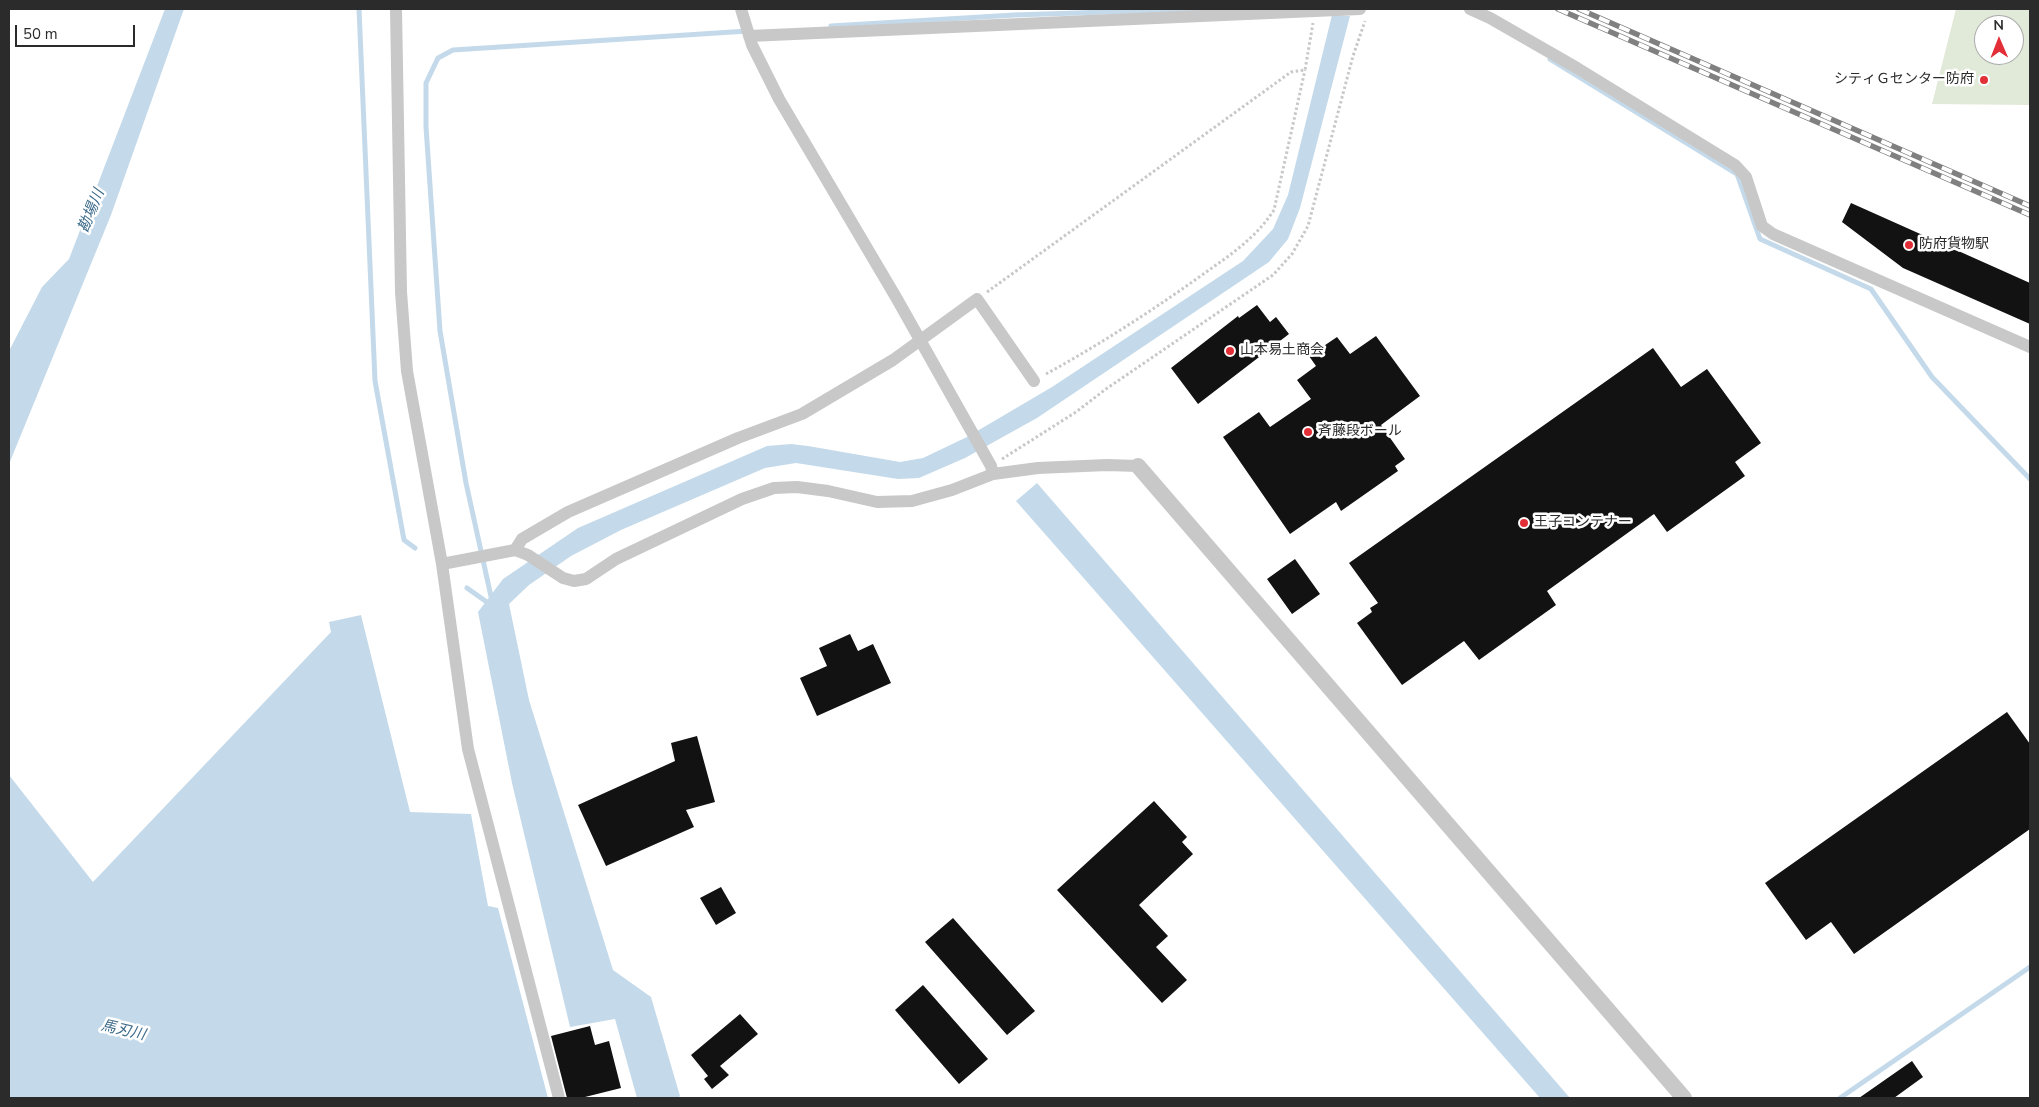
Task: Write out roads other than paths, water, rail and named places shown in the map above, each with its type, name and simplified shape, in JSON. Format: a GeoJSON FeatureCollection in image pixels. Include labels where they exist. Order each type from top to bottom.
{"type":"FeatureCollection","features":[{"type":"Feature","properties":{"kind":"street"},"geometry":{"type":"LineString","coordinates":[[396,9],[401,292],[406,371],[442,564],[468,749],[559,1098]]}},
{"type":"Feature","properties":{"kind":"street"},"geometry":{"type":"LineString","coordinates":[[741,9],[749,36],[779,99],[990,465]]}},
{"type":"Feature","properties":{"kind":"street"},"geometry":{"type":"LineString","coordinates":[[1470,9],[1490,18],[1577,68],[1734,165],[1746,177],[1762,226],[1773,234],[2030,347]]}},
{"type":"Feature","properties":{"kind":"street"},"geometry":{"type":"LineString","coordinates":[[749,36],[1319,11],[1364,12]]}},
{"type":"Feature","properties":{"kind":"street"},"geometry":{"type":"LineString","coordinates":[[515,550],[522,539],[568,512],[738,438],[802,414],[893,360],[919,339],[977,299],[1034,381]]}},
{"type":"Feature","properties":{"kind":"street"},"geometry":{"type":"LineString","coordinates":[[442,564],[515,550],[528,555],[563,578],[574,581],[586,579],[616,559],[742,499],[774,488],[797,487],[828,491],[877,502],[912,501],[952,490],[990,465],[1038,468],[1107,465],[1138,466],[1684,1098]]}},
{"type":"Feature","properties":{"kind":"water","name":"勘場川"},"geometry":{"type":"Polygon","coordinates":[[[165,9],[184,9],[111,215],[9,464],[9,351],[42,287],[69,259],[165,9]]]}},
{"type":"Feature","properties":{"kind":"water"},"geometry":{"type":"Polygon","coordinates":[[[1332,15],[1350,16],[1300,208],[1288,239],[1269,262],[1037,418],[965,458],[919,478],[898,479],[796,463],[765,468],[621,530],[571,556],[529,585],[509,604],[529,700],[613,970],[651,997],[680,1096],[678,1098],[637,1098],[615,1019],[570,1027],[512,783],[478,612],[503,579],[578,528],[767,446],[791,444],[808,446],[900,462],[923,458],[967,437],[1052,387],[1243,261],[1273,229],[1288,195],[1332,15]]]}},
{"type":"Feature","properties":{"kind":"water"},"geometry":{"type":"Polygon","coordinates":[[[1037,483],[1570,1098],[1540,1098],[1016,501],[1037,483]]]}},
{"type":"Feature","properties":{"kind":"water","name":"馬刃川"},"geometry":{"type":"Polygon","coordinates":[[[361,615],[410,812],[471,814],[488,906],[498,908],[548,1098],[9,1098],[9,775],[93,882],[331,632],[329,622],[361,615]]]}},
{"type":"Feature","properties":{"kind":"waterway"},"geometry":{"type":"LineString","coordinates":[[359,9],[375,381],[404,540],[415,548]]}},
{"type":"Feature","properties":{"kind":"waterway"},"geometry":{"type":"LineString","coordinates":[[831,26],[1014,15],[1200,9]]}},
{"type":"Feature","properties":{"kind":"waterway"},"geometry":{"type":"LineString","coordinates":[[492,601],[466,483],[440,331],[426,127],[426,83],[438,58],[453,50],[748,31]]}},
{"type":"Feature","properties":{"kind":"waterway"},"geometry":{"type":"LineString","coordinates":[[1550,59],[1737,174],[1760,239],[1871,289],[1932,377],[2030,479]]}},
{"type":"Feature","properties":{"kind":"waterway"},"geometry":{"type":"LineString","coordinates":[[467,588],[491,605]]}},
{"type":"Feature","properties":{"kind":"waterway"},"geometry":{"type":"LineString","coordinates":[[1840,1098],[2030,967]]}},
{"type":"Feature","properties":{"kind":"railway"},"geometry":{"type":"LineString","coordinates":[[1558,9],[2030,215]]}},
{"type":"Feature","properties":{"kind":"railway"},"geometry":{"type":"LineString","coordinates":[[1579,9],[2030,206]]}},
{"type":"Feature","properties":{"kind":"place","name":"シティＧセンター防府"},"geometry":{"type":"Point","coordinates":[1984,80]}},
{"type":"Feature","properties":{"kind":"place","name":"防府貨物駅"},"geometry":{"type":"Point","coordinates":[1909,245]}},
{"type":"Feature","properties":{"kind":"place","name":"山本易土商会"},"geometry":{"type":"Point","coordinates":[1230,351]}},
{"type":"Feature","properties":{"kind":"place","name":"斉藤段ボール"},"geometry":{"type":"Point","coordinates":[1308,432]}},
{"type":"Feature","properties":{"kind":"place","name":"王子コンテナー"},"geometry":{"type":"Point","coordinates":[1524,523]}}]}
